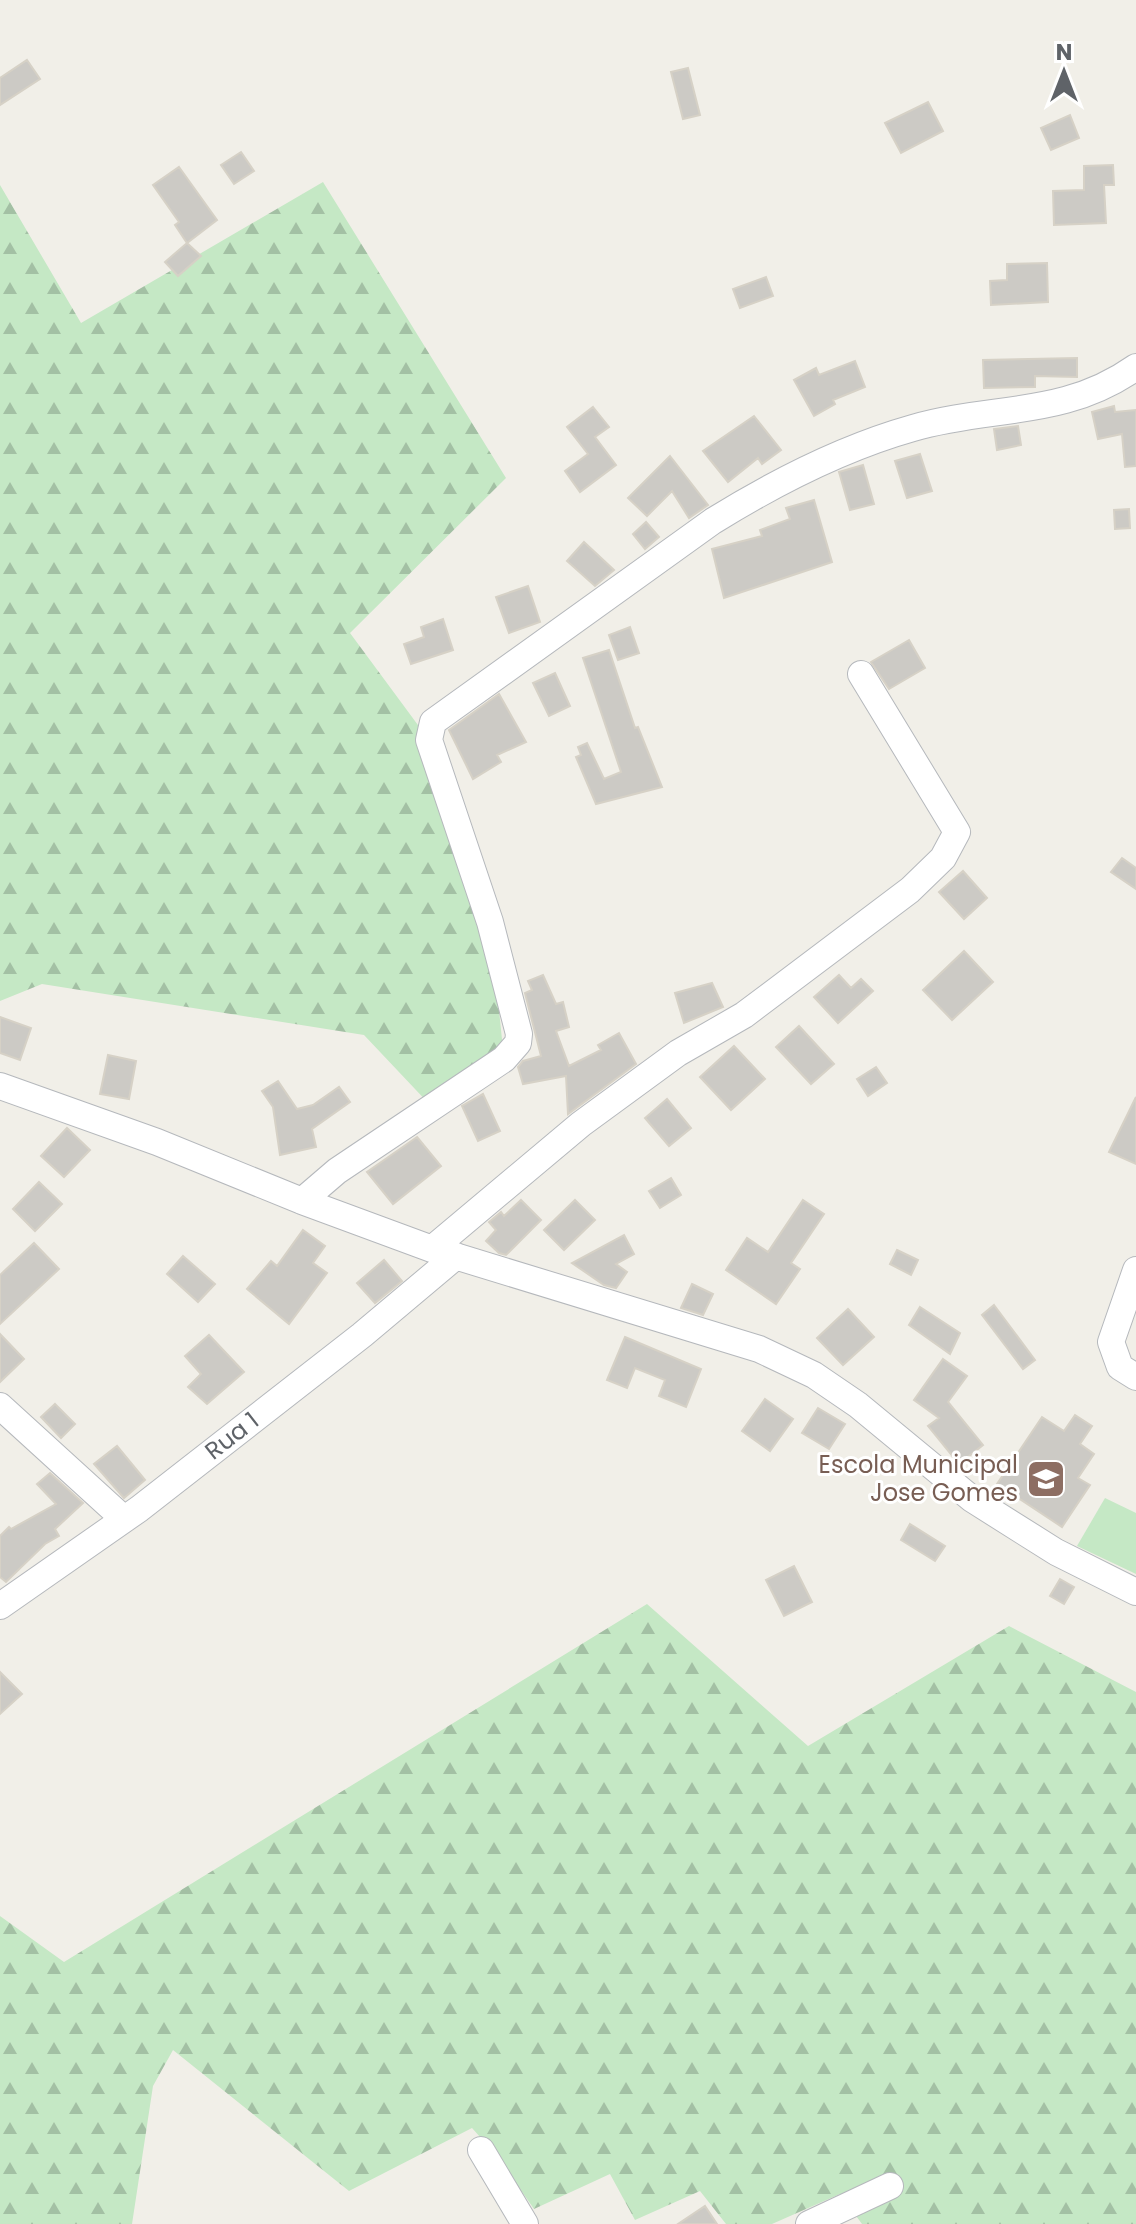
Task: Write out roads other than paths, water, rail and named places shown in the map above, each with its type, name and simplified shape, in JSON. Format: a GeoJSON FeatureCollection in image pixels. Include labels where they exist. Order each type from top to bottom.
{"type":"FeatureCollection","features":[{"type":"Feature","properties":{"kind":"street"},"geometry":{"type":"LineString","coordinates":[[302,1201],[337,1171],[504,1059],[518,1043],[519,1034],[490,922],[429,740],[433,722],[700,530],[761,492],[869,441],[917,427],[1073,400],[1107,387],[1136,367]]}},
{"type":"Feature","properties":{"kind":"street","name":"Rua 1"},"geometry":{"type":"LineString","coordinates":[[0,1606],[124,1519],[362,1335],[444,1252],[581,1124],[678,1053],[744,1015],[825,956],[910,890],[943,858],[957,832],[861,674]]}},
{"type":"Feature","properties":{"kind":"street"},"geometry":{"type":"LineString","coordinates":[[0,1086],[157,1142],[302,1201],[444,1252],[759,1349],[814,1375],[858,1405],[972,1499],[1056,1552],[1136,1592]]}},
{"type":"Feature","properties":{"kind":"street"},"geometry":{"type":"LineString","coordinates":[[1136,1270],[1111,1342],[1120,1367],[1136,1377]]}},
{"type":"Feature","properties":{"kind":"street"},"geometry":{"type":"LineString","coordinates":[[0,1406],[124,1519]]}},
{"type":"Feature","properties":{"kind":"street"},"geometry":{"type":"LineString","coordinates":[[481,2150],[525,2224]]}},
{"type":"Feature","properties":{"kind":"street"},"geometry":{"type":"LineString","coordinates":[[809,2224],[890,2186]]}},
{"type":"Feature","properties":{"kind":"place","name":"Escola Municipal Jose Gomes"},"geometry":{"type":"Point","coordinates":[1046,1479]}}]}
